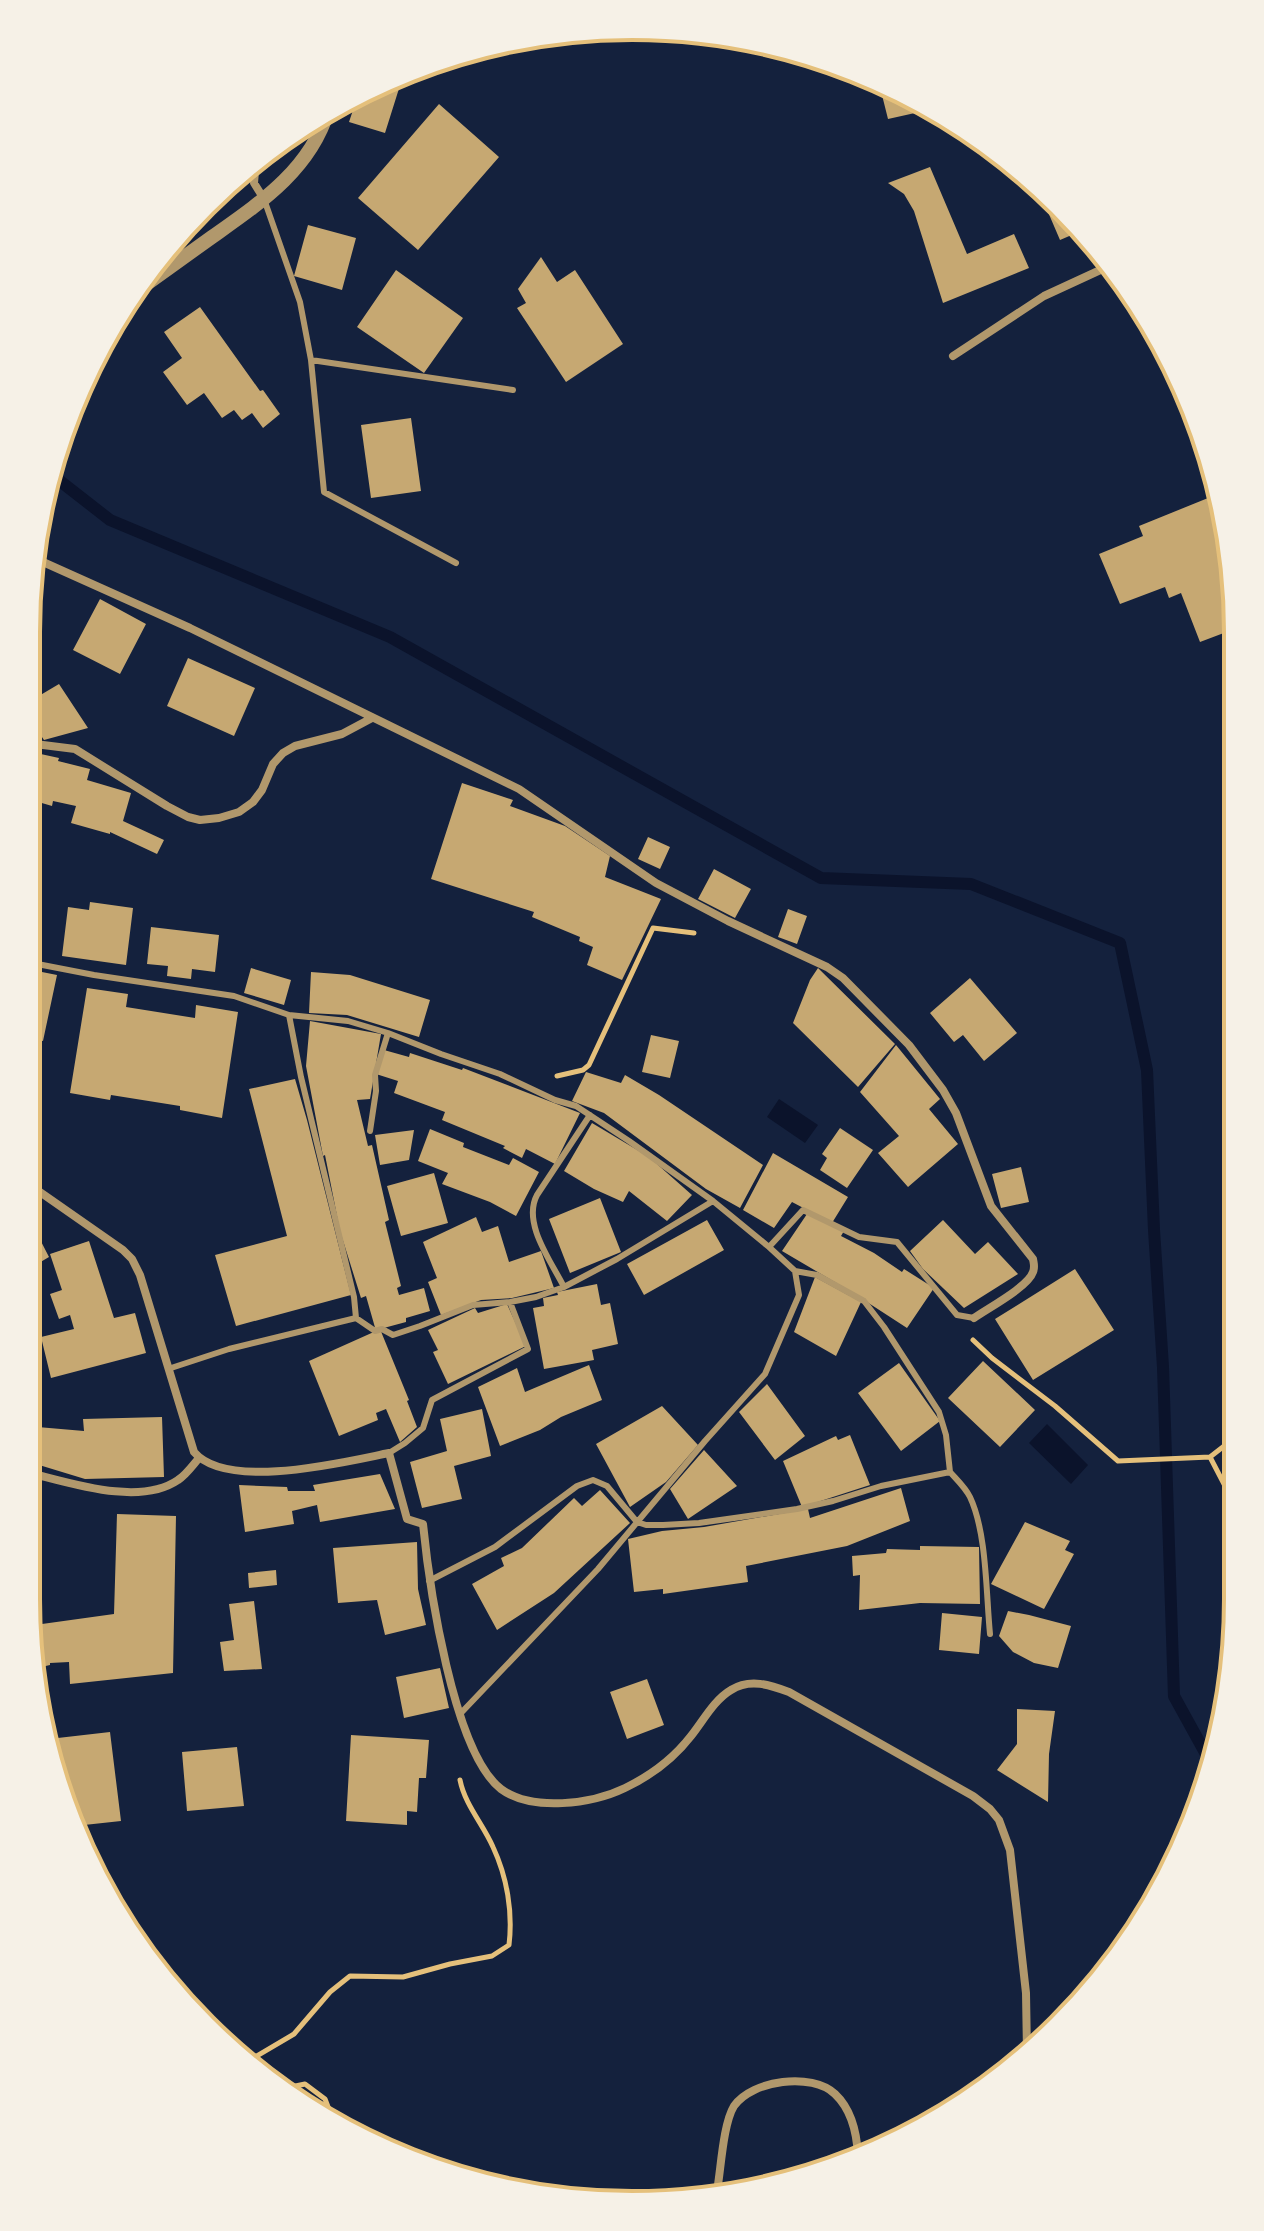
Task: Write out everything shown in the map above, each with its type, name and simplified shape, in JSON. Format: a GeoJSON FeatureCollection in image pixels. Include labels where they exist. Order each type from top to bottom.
{"type":"FeatureCollection","features":[{"type":"Feature","properties":{"kind":"street"},"geometry":{"type":"LineString","coordinates":[[161,273],[264,199],[299,165],[319,130]]}},
{"type":"Feature","properties":{"kind":"street"},"geometry":{"type":"LineString","coordinates":[[255,177],[254,183],[264,199]]}},
{"type":"Feature","properties":{"kind":"street"},"geometry":{"type":"LineString","coordinates":[[953,356],[1044,296],[1100,270]]}},
{"type":"Feature","properties":{"kind":"street"},"geometry":{"type":"LineString","coordinates":[[44,563],[190,628],[519,789],[656,883],[827,967],[843,978],[909,1045],[943,1090],[956,1113],[991,1206],[1033,1259],[1035,1269],[1032,1276],[974,1318]]}},
{"type":"Feature","properties":{"kind":"street"},"geometry":{"type":"LineString","coordinates":[[40,745],[75,749],[167,806],[200,820],[239,812],[253,802],[273,764],[283,753],[295,746],[342,734],[372,718]]}},
{"type":"Feature","properties":{"kind":"street"},"geometry":{"type":"LineString","coordinates":[[40,1192],[132,1259],[140,1275],[194,1452],[199,1458],[220,1467],[272,1472],[315,1468],[389,1453],[407,1519],[423,1524],[429,1581],[450,1681],[474,1752],[502,1789],[531,1801],[549,1804],[592,1799],[625,1788],[667,1761],[731,1689],[753,1683],[768,1684],[789,1692],[973,1796],[999,1820],[1010,1850],[1026,1993],[1027,2040]]}},
{"type":"Feature","properties":{"kind":"street"},"geometry":{"type":"LineString","coordinates":[[40,1475],[113,1492],[151,1491],[178,1481],[199,1458]]}},
{"type":"Feature","properties":{"kind":"street"},"geometry":{"type":"LineString","coordinates":[[718,2185],[728,2120],[742,2098],[759,2087],[800,2082],[833,2092],[845,2105],[857,2134],[858,2147]]}},
{"type":"Feature","properties":{"kind":"lane"},"geometry":{"type":"LineString","coordinates":[[264,199],[300,302],[311,360],[324,492],[456,563]]}},
{"type":"Feature","properties":{"kind":"lane"},"geometry":{"type":"LineString","coordinates":[[311,360],[513,390]]}},
{"type":"Feature","properties":{"kind":"lane"},"geometry":{"type":"LineString","coordinates":[[40,965],[234,996],[289,1015],[348,1021],[388,1033],[576,1106],[713,1201],[795,1271],[817,1275],[864,1301],[939,1412],[946,1435],[950,1472],[970,1497],[982,1541],[990,1634]]}},
{"type":"Feature","properties":{"kind":"lane"},"geometry":{"type":"LineString","coordinates":[[289,1015],[354,1297],[356,1318]]}},
{"type":"Feature","properties":{"kind":"lane"},"geometry":{"type":"LineString","coordinates":[[370,1131],[376,1091],[375,1075],[388,1033]]}},
{"type":"Feature","properties":{"kind":"lane"},"geometry":{"type":"LineString","coordinates":[[564,1287],[539,1237],[532,1210],[537,1195],[590,1115]]}},
{"type":"Feature","properties":{"kind":"lane"},"geometry":{"type":"LineString","coordinates":[[168,1369],[229,1349],[356,1318],[375,1331],[382,1329],[393,1335],[473,1305],[536,1297],[564,1287],[617,1259],[713,1201]]}},
{"type":"Feature","properties":{"kind":"lane"},"geometry":{"type":"LineString","coordinates":[[769,1247],[803,1210],[859,1237],[897,1242],[957,1315],[974,1318]]}},
{"type":"Feature","properties":{"kind":"lane"},"geometry":{"type":"LineString","coordinates":[[461,1713],[598,1569],[765,1374],[799,1295],[795,1271]]}},
{"type":"Feature","properties":{"kind":"lane"},"geometry":{"type":"LineString","coordinates":[[389,1453],[423,1428],[432,1400],[528,1349],[510,1302]]}},
{"type":"Feature","properties":{"kind":"lane"},"geometry":{"type":"LineString","coordinates":[[429,1581],[495,1547],[577,1486],[593,1480],[607,1486],[637,1522],[663,1525],[741,1518],[833,1501],[881,1486],[950,1472]]}},
{"type":"Feature","properties":{"kind":"path"},"geometry":{"type":"LineString","coordinates":[[521,1084],[583,1070],[589,1065],[653,928],[697,933],[728,921]]}},
{"type":"Feature","properties":{"kind":"path"},"geometry":{"type":"LineString","coordinates":[[957,1315],[966,1333],[992,1358],[1055,1406],[1118,1461],[1210,1457],[1224,1446]]}},
{"type":"Feature","properties":{"kind":"path"},"geometry":{"type":"LineString","coordinates":[[1210,1457],[1224,1484]]}},
{"type":"Feature","properties":{"kind":"path"},"geometry":{"type":"LineString","coordinates":[[257,2056],[294,2034],[330,1992],[350,1976],[403,1977],[492,1956],[509,1945],[512,1922],[507,1888],[494,1847],[462,1793],[459,1773],[474,1752]]}},
{"type":"Feature","properties":{"kind":"path"},"geometry":{"type":"LineString","coordinates":[[296,2086],[305,2084],[325,2099],[328,2107]]}},
{"type":"Feature","properties":{"kind":"water"},"geometry":{"type":"Polygon","coordinates":[[[779,1099],[818,1125],[805,1143],[767,1117],[779,1099]]]}},
{"type":"Feature","properties":{"kind":"water"},"geometry":{"type":"Polygon","coordinates":[[[1047,1424],[1088,1465],[1071,1484],[1029,1443],[1047,1424]]]}},
{"type":"Feature","properties":{"kind":"building"},"geometry":{"type":"Polygon","coordinates":[[[399,88],[385,133],[349,122],[353,110],[399,88]]]}},
{"type":"Feature","properties":{"kind":"building"},"geometry":{"type":"Polygon","coordinates":[[[882,96],[916,113],[888,119],[882,96]]]}},
{"type":"Feature","properties":{"kind":"building"},"geometry":{"type":"Polygon","coordinates":[[[439,104],[499,157],[418,250],[358,198],[439,104]]]}},
{"type":"Feature","properties":{"kind":"building"},"geometry":{"type":"Polygon","coordinates":[[[930,167],[967,254],[1014,234],[1029,268],[943,303],[914,211],[904,194],[888,183],[930,167]]]}},
{"type":"Feature","properties":{"kind":"building"},"geometry":{"type":"Polygon","coordinates":[[[1047,209],[1071,235],[1060,240],[1047,209]]]}},
{"type":"Feature","properties":{"kind":"building"},"geometry":{"type":"Polygon","coordinates":[[[308,225],[356,238],[342,290],[294,276],[308,225]]]}},
{"type":"Feature","properties":{"kind":"building"},"geometry":{"type":"Polygon","coordinates":[[[541,257],[557,282],[575,270],[623,344],[566,382],[517,308],[526,303],[518,289],[541,257]]]}},
{"type":"Feature","properties":{"kind":"building"},"geometry":{"type":"Polygon","coordinates":[[[396,270],[463,318],[424,373],[357,327],[396,270]]]}},
{"type":"Feature","properties":{"kind":"building"},"geometry":{"type":"Polygon","coordinates":[[[200,307],[280,414],[263,428],[252,413],[242,420],[234,410],[222,418],[204,393],[187,405],[163,372],[182,358],[164,332],[200,307]]]}},
{"type":"Feature","properties":{"kind":"building"},"geometry":{"type":"Polygon","coordinates":[[[411,418],[421,491],[371,498],[361,425],[411,418]]]}},
{"type":"Feature","properties":{"kind":"building"},"geometry":{"type":"Polygon","coordinates":[[[1208,498],[1219,555],[1224,633],[1200,642],[1181,593],[1169,598],[1165,587],[1120,604],[1099,554],[1143,536],[1139,526],[1208,498]]]}},
{"type":"Feature","properties":{"kind":"building"},"geometry":{"type":"Polygon","coordinates":[[[100,599],[146,624],[120,674],[73,650],[100,599]]]}},
{"type":"Feature","properties":{"kind":"building"},"geometry":{"type":"Polygon","coordinates":[[[188,658],[255,688],[234,736],[167,706],[188,658]]]}},
{"type":"Feature","properties":{"kind":"building"},"geometry":{"type":"Polygon","coordinates":[[[59,684],[88,728],[44,740],[40,734],[40,695],[59,684]]]}},
{"type":"Feature","properties":{"kind":"building"},"geometry":{"type":"Polygon","coordinates":[[[40,754],[90,769],[87,780],[131,793],[123,821],[164,840],[157,854],[110,832],[71,823],[76,806],[53,801],[52,806],[40,802],[40,754]]]}},
{"type":"Feature","properties":{"kind":"building"},"geometry":{"type":"Polygon","coordinates":[[[462,783],[513,800],[510,806],[565,826],[610,856],[605,877],[661,899],[622,980],[587,965],[593,947],[579,941],[580,937],[532,917],[534,912],[431,879],[462,783]]]}},
{"type":"Feature","properties":{"kind":"building"},"geometry":{"type":"Polygon","coordinates":[[[648,837],[670,847],[660,869],[638,859],[648,837]]]}},
{"type":"Feature","properties":{"kind":"building"},"geometry":{"type":"Polygon","coordinates":[[[714,869],[751,889],[735,918],[698,899],[714,869]]]}},
{"type":"Feature","properties":{"kind":"building"},"geometry":{"type":"Polygon","coordinates":[[[90,902],[133,908],[126,965],[62,956],[68,907],[89,910],[90,902]]]}},
{"type":"Feature","properties":{"kind":"building"},"geometry":{"type":"Polygon","coordinates":[[[788,909],[807,916],[797,944],[778,937],[788,909]]]}},
{"type":"Feature","properties":{"kind":"building"},"geometry":{"type":"Polygon","coordinates":[[[151,927],[219,935],[215,972],[192,969],[191,979],[167,976],[168,966],[147,964],[151,927]]]}},
{"type":"Feature","properties":{"kind":"building"},"geometry":{"type":"Polygon","coordinates":[[[251,968],[291,980],[284,1005],[244,993],[251,968]]]}},
{"type":"Feature","properties":{"kind":"building"},"geometry":{"type":"Polygon","coordinates":[[[818,968],[895,1044],[858,1087],[793,1023],[818,968]]]}},
{"type":"Feature","properties":{"kind":"building"},"geometry":{"type":"Polygon","coordinates":[[[40,972],[57,975],[43,1041],[40,1040],[40,972]]]}},
{"type":"Feature","properties":{"kind":"building"},"geometry":{"type":"Polygon","coordinates":[[[311,972],[350,975],[430,1000],[419,1037],[347,1015],[309,1013],[311,972]]]}},
{"type":"Feature","properties":{"kind":"building"},"geometry":{"type":"Polygon","coordinates":[[[970,978],[1017,1033],[984,1061],[963,1035],[954,1042],[930,1013],[970,978]]]}},
{"type":"Feature","properties":{"kind":"building"},"geometry":{"type":"Polygon","coordinates":[[[87,988],[128,994],[126,1007],[195,1018],[196,1005],[238,1012],[222,1118],[180,1110],[180,1106],[111,1095],[110,1100],[70,1093],[87,988]]]}},
{"type":"Feature","properties":{"kind":"building"},"geometry":{"type":"Polygon","coordinates":[[[310,1021],[381,1034],[370,1099],[357,1100],[368,1146],[372,1145],[389,1220],[385,1222],[401,1286],[397,1288],[399,1295],[424,1288],[430,1311],[380,1329],[417,1427],[400,1442],[386,1409],[376,1413],[378,1420],[339,1436],[309,1361],[376,1331],[366,1296],[361,1298],[340,1231],[323,1156],[306,1066],[310,1021]]]}},
{"type":"Feature","properties":{"kind":"building"},"geometry":{"type":"Polygon","coordinates":[[[651,1035],[679,1041],[670,1078],[642,1072],[651,1035]]]}},
{"type":"Feature","properties":{"kind":"building"},"geometry":{"type":"Polygon","coordinates":[[[896,1045],[940,1099],[929,1109],[958,1144],[908,1187],[878,1153],[899,1136],[860,1092],[896,1045]]]}},
{"type":"Feature","properties":{"kind":"building"},"geometry":{"type":"Polygon","coordinates":[[[384,1050],[409,1057],[410,1053],[463,1068],[580,1113],[555,1164],[526,1149],[522,1158],[503,1148],[505,1146],[442,1120],[445,1112],[394,1093],[398,1081],[376,1074],[384,1050]]]}},
{"type":"Feature","properties":{"kind":"building"},"geometry":{"type":"Polygon","coordinates":[[[586,1072],[621,1083],[625,1075],[763,1165],[740,1208],[706,1189],[604,1113],[572,1101],[586,1072]]]}},
{"type":"Feature","properties":{"kind":"building"},"geometry":{"type":"Polygon","coordinates":[[[295,1079],[351,1295],[236,1326],[215,1255],[287,1236],[249,1089],[295,1079]]]}},
{"type":"Feature","properties":{"kind":"building"},"geometry":{"type":"Polygon","coordinates":[[[592,1123],[649,1157],[692,1195],[667,1221],[629,1191],[623,1202],[564,1171],[592,1123]]]}},
{"type":"Feature","properties":{"kind":"building"},"geometry":{"type":"Polygon","coordinates":[[[840,1128],[873,1150],[847,1188],[820,1170],[827,1158],[822,1154],[840,1128]]]}},
{"type":"Feature","properties":{"kind":"building"},"geometry":{"type":"Polygon","coordinates":[[[430,1129],[464,1143],[463,1147],[509,1165],[513,1158],[539,1172],[516,1216],[490,1202],[442,1184],[448,1173],[418,1161],[430,1129]]]}},
{"type":"Feature","properties":{"kind":"building"},"geometry":{"type":"Polygon","coordinates":[[[414,1130],[409,1160],[380,1165],[375,1135],[414,1130]]]}},
{"type":"Feature","properties":{"kind":"building"},"geometry":{"type":"Polygon","coordinates":[[[773,1153],[848,1197],[832,1223],[792,1202],[774,1228],[743,1210],[773,1153]]]}},
{"type":"Feature","properties":{"kind":"building"},"geometry":{"type":"Polygon","coordinates":[[[1021,1167],[1029,1202],[1001,1208],[992,1174],[1021,1167]]]}},
{"type":"Feature","properties":{"kind":"building"},"geometry":{"type":"Polygon","coordinates":[[[434,1173],[448,1223],[401,1236],[387,1186],[434,1173]]]}},
{"type":"Feature","properties":{"kind":"building"},"geometry":{"type":"Polygon","coordinates":[[[600,1198],[621,1252],[570,1273],[549,1219],[600,1198]]]}},
{"type":"Feature","properties":{"kind":"building"},"geometry":{"type":"Polygon","coordinates":[[[807,1214],[844,1231],[841,1236],[934,1288],[907,1328],[782,1251],[807,1214]]]}},
{"type":"Feature","properties":{"kind":"building"},"geometry":{"type":"Polygon","coordinates":[[[476,1217],[482,1232],[498,1226],[509,1262],[541,1251],[554,1288],[512,1298],[481,1300],[441,1315],[428,1282],[437,1278],[423,1242],[476,1217]]]}},
{"type":"Feature","properties":{"kind":"building"},"geometry":{"type":"Polygon","coordinates":[[[707,1220],[724,1250],[644,1295],[627,1264],[707,1220]]]}},
{"type":"Feature","properties":{"kind":"building"},"geometry":{"type":"Polygon","coordinates":[[[943,1220],[975,1254],[988,1242],[1018,1274],[964,1308],[923,1269],[910,1251],[943,1220]]]}},
{"type":"Feature","properties":{"kind":"building"},"geometry":{"type":"Polygon","coordinates":[[[40,1239],[49,1257],[40,1262],[40,1239]]]}},
{"type":"Feature","properties":{"kind":"building"},"geometry":{"type":"Polygon","coordinates":[[[89,1241],[114,1318],[135,1313],[146,1353],[51,1378],[41,1337],[74,1329],[70,1315],[59,1319],[50,1294],[62,1290],[50,1254],[89,1241]]]}},
{"type":"Feature","properties":{"kind":"building"},"geometry":{"type":"Polygon","coordinates":[[[1075,1269],[1114,1330],[1033,1380],[995,1319],[1075,1269]]]}},
{"type":"Feature","properties":{"kind":"building"},"geometry":{"type":"Polygon","coordinates":[[[815,1277],[861,1302],[836,1356],[794,1332],[815,1277]]]}},
{"type":"Feature","properties":{"kind":"building"},"geometry":{"type":"Polygon","coordinates":[[[597,1284],[601,1305],[610,1303],[618,1344],[592,1350],[594,1360],[544,1369],[533,1308],[544,1306],[543,1298],[558,1295],[557,1292],[597,1284]]]}},
{"type":"Feature","properties":{"kind":"building"},"geometry":{"type":"Polygon","coordinates":[[[507,1304],[526,1346],[448,1384],[433,1352],[438,1350],[428,1330],[475,1308],[478,1313],[507,1304]]]}},
{"type":"Feature","properties":{"kind":"building"},"geometry":{"type":"Polygon","coordinates":[[[983,1361],[1035,1410],[1000,1447],[948,1398],[983,1361]]]}},
{"type":"Feature","properties":{"kind":"building"},"geometry":{"type":"Polygon","coordinates":[[[899,1363],[940,1421],[901,1451],[858,1393],[899,1363]]]}},
{"type":"Feature","properties":{"kind":"building"},"geometry":{"type":"Polygon","coordinates":[[[589,1365],[602,1400],[500,1446],[478,1387],[517,1368],[525,1392],[589,1365]]]}},
{"type":"Feature","properties":{"kind":"building"},"geometry":{"type":"Polygon","coordinates":[[[767,1384],[805,1436],[775,1460],[739,1412],[767,1384]]]}},
{"type":"Feature","properties":{"kind":"building"},"geometry":{"type":"Polygon","coordinates":[[[662,1406],[698,1445],[666,1482],[630,1507],[596,1444],[662,1406]]]}},
{"type":"Feature","properties":{"kind":"building"},"geometry":{"type":"Polygon","coordinates":[[[482,1409],[491,1456],[454,1466],[462,1499],[422,1508],[410,1462],[447,1451],[440,1419],[482,1409]]]}},
{"type":"Feature","properties":{"kind":"building"},"geometry":{"type":"Polygon","coordinates":[[[162,1417],[164,1477],[85,1479],[40,1465],[40,1427],[84,1431],[83,1419],[162,1417]]]}},
{"type":"Feature","properties":{"kind":"building"},"geometry":{"type":"Polygon","coordinates":[[[850,1435],[870,1485],[802,1507],[783,1461],[836,1436],[838,1440],[850,1435]]]}},
{"type":"Feature","properties":{"kind":"building"},"geometry":{"type":"Polygon","coordinates":[[[704,1450],[737,1486],[688,1519],[670,1489],[704,1450]]]}},
{"type":"Feature","properties":{"kind":"building"},"geometry":{"type":"Polygon","coordinates":[[[380,1474],[395,1509],[320,1522],[317,1505],[292,1511],[294,1524],[245,1532],[239,1485],[315,1491],[313,1485],[380,1474]]]}},
{"type":"Feature","properties":{"kind":"building"},"geometry":{"type":"Polygon","coordinates":[[[901,1488],[910,1521],[847,1546],[746,1566],[748,1582],[663,1594],[663,1589],[634,1592],[628,1539],[808,1509],[810,1518],[901,1488]]]}},
{"type":"Feature","properties":{"kind":"building"},"geometry":{"type":"Polygon","coordinates":[[[600,1490],[630,1523],[554,1593],[497,1630],[472,1584],[504,1566],[501,1558],[522,1548],[574,1498],[582,1506],[600,1490]]]}},
{"type":"Feature","properties":{"kind":"building"},"geometry":{"type":"Polygon","coordinates":[[[117,1514],[176,1516],[173,1673],[70,1684],[69,1662],[44,1666],[40,1618],[42,1624],[114,1614],[117,1514]]]}},
{"type":"Feature","properties":{"kind":"building"},"geometry":{"type":"Polygon","coordinates":[[[1025,1522],[1070,1541],[1065,1550],[1074,1554],[1044,1609],[991,1584],[1025,1522]]]}},
{"type":"Feature","properties":{"kind":"building"},"geometry":{"type":"Polygon","coordinates":[[[417,1542],[418,1589],[426,1625],[385,1635],[377,1600],[338,1603],[333,1548],[417,1542]]]}},
{"type":"Feature","properties":{"kind":"building"},"geometry":{"type":"Polygon","coordinates":[[[920,1546],[979,1547],[980,1604],[920,1603],[859,1610],[860,1575],[853,1576],[852,1556],[886,1553],[887,1549],[920,1550],[920,1546]]]}},
{"type":"Feature","properties":{"kind":"building"},"geometry":{"type":"Polygon","coordinates":[[[276,1570],[277,1585],[249,1588],[248,1573],[276,1570]]]}},
{"type":"Feature","properties":{"kind":"building"},"geometry":{"type":"Polygon","coordinates":[[[254,1601],[262,1669],[224,1671],[220,1642],[234,1640],[229,1604],[254,1601]]]}},
{"type":"Feature","properties":{"kind":"building"},"geometry":{"type":"Polygon","coordinates":[[[1008,1611],[1071,1626],[1058,1668],[1034,1663],[1013,1652],[999,1636],[1008,1611]]]}},
{"type":"Feature","properties":{"kind":"building"},"geometry":{"type":"Polygon","coordinates":[[[942,1613],[982,1617],[979,1654],[939,1650],[942,1613]]]}},
{"type":"Feature","properties":{"kind":"building"},"geometry":{"type":"Polygon","coordinates":[[[440,1668],[449,1708],[404,1718],[396,1677],[440,1668]]]}},
{"type":"Feature","properties":{"kind":"building"},"geometry":{"type":"Polygon","coordinates":[[[647,1679],[664,1725],[627,1739],[610,1692],[647,1679]]]}},
{"type":"Feature","properties":{"kind":"building"},"geometry":{"type":"Polygon","coordinates":[[[1017,1709],[1055,1711],[1049,1754],[1048,1802],[997,1770],[1017,1744],[1017,1709]]]}},
{"type":"Feature","properties":{"kind":"building"},"geometry":{"type":"Polygon","coordinates":[[[110,1732],[121,1821],[85,1825],[57,1738],[110,1732]]]}},
{"type":"Feature","properties":{"kind":"building"},"geometry":{"type":"Polygon","coordinates":[[[351,1735],[429,1740],[426,1778],[419,1778],[417,1812],[407,1811],[407,1825],[346,1821],[351,1735]]]}},
{"type":"Feature","properties":{"kind":"building"},"geometry":{"type":"Polygon","coordinates":[[[237,1747],[244,1806],[187,1811],[182,1752],[237,1747]]]}},
{"type":"Feature","properties":{"kind":"waterway"},"geometry":{"type":"LineString","coordinates":[[60,481],[110,520],[390,637],[821,878],[971,884],[1120,943],[1147,1070],[1163,1367],[1174,1696],[1204,1751]]}}]}
